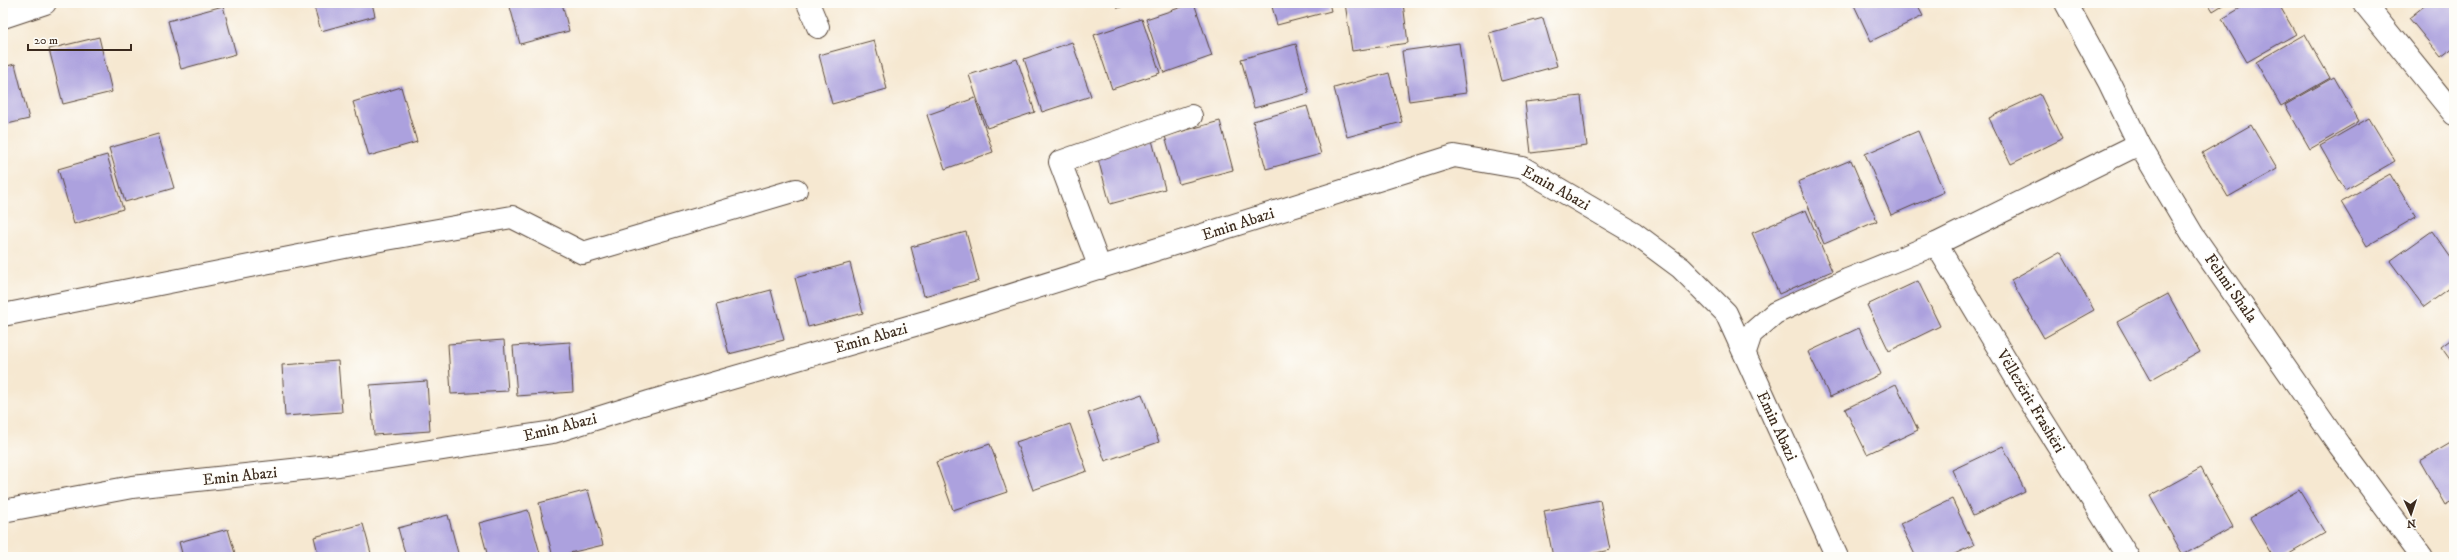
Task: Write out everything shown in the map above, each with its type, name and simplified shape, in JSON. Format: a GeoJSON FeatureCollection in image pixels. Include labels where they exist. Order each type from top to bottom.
{"type":"FeatureCollection","features":[{"type":"Feature","properties":{"kind":"street"},"geometry":{"type":"LineString","coordinates":[[3,17],[45,3]]}},
{"type":"Feature","properties":{"kind":"street"},"geometry":{"type":"LineString","coordinates":[[808,3],[818,27]]}},
{"type":"Feature","properties":{"kind":"street","name":"Fehmi Shala"},"geometry":{"type":"LineString","coordinates":[[2066,3],[2109,82],[2139,144],[2193,235],[2339,445],[2422,557]]}},
{"type":"Feature","properties":{"kind":"street"},"geometry":{"type":"LineString","coordinates":[[2364,3],[2454,114]]}},
{"type":"Feature","properties":{"kind":"street"},"geometry":{"type":"LineString","coordinates":[[1100,268],[1060,162],[1191,116]]}},
{"type":"Feature","properties":{"kind":"street"},"geometry":{"type":"LineString","coordinates":[[1745,352],[1750,334],[1775,313],[1847,280],[1936,244],[2139,144]]}},
{"type":"Feature","properties":{"kind":"street","name":"Emin Abazi"},"geometry":{"type":"LineString","coordinates":[[3,511],[132,487],[339,465],[553,432],[649,402],[932,320],[1454,156],[1523,168],[1634,233],[1681,268],[1705,290],[1726,313],[1745,352],[1758,387],[1837,557]]}},
{"type":"Feature","properties":{"kind":"street"},"geometry":{"type":"LineString","coordinates":[[3,315],[375,241],[512,217],[583,254],[796,190]]}},
{"type":"Feature","properties":{"kind":"street","name":"Vëllezërit Frashëri"},"geometry":{"type":"LineString","coordinates":[[1936,244],[2024,391],[2128,557]]}},
{"type":"Feature","properties":{"kind":"building"},"geometry":{"type":"Polygon","coordinates":[[[313,3],[372,3],[375,16],[321,31],[313,3]]]}},
{"type":"Feature","properties":{"kind":"building"},"geometry":{"type":"Polygon","coordinates":[[[509,3],[562,3],[569,31],[520,44],[509,3]]]}},
{"type":"Feature","properties":{"kind":"building"},"geometry":{"type":"Polygon","coordinates":[[[1117,3],[1132,3],[1118,8],[1117,3]]]}},
{"type":"Feature","properties":{"kind":"building"},"geometry":{"type":"Polygon","coordinates":[[[1194,3],[1212,56],[1164,73],[1146,19],[1194,3]]]}},
{"type":"Feature","properties":{"kind":"building"},"geometry":{"type":"Polygon","coordinates":[[[1271,3],[1329,3],[1331,11],[1277,25],[1271,3]]]}},
{"type":"Feature","properties":{"kind":"building"},"geometry":{"type":"Polygon","coordinates":[[[1345,3],[1403,3],[1408,43],[1352,51],[1345,3]]]}},
{"type":"Feature","properties":{"kind":"building"},"geometry":{"type":"Polygon","coordinates":[[[1853,3],[1916,3],[1923,16],[1871,41],[1853,3]]]}},
{"type":"Feature","properties":{"kind":"building"},"geometry":{"type":"Polygon","coordinates":[[[2208,3],[2226,3],[2213,11],[2208,3]]]}},
{"type":"Feature","properties":{"kind":"building"},"geometry":{"type":"Polygon","coordinates":[[[2249,3],[2278,3],[2296,34],[2247,62],[2222,19],[2249,3]]]}},
{"type":"Feature","properties":{"kind":"building"},"geometry":{"type":"Polygon","coordinates":[[[2428,3],[2454,3],[2454,47],[2441,57],[2409,18],[2428,3]]]}},
{"type":"Feature","properties":{"kind":"building"},"geometry":{"type":"Polygon","coordinates":[[[223,6],[236,54],[181,69],[168,21],[223,6]]]}},
{"type":"Feature","properties":{"kind":"building"},"geometry":{"type":"Polygon","coordinates":[[[1543,18],[1557,66],[1502,81],[1489,33],[1543,18]]]}},
{"type":"Feature","properties":{"kind":"building"},"geometry":{"type":"Polygon","coordinates":[[[1142,19],[1160,73],[1112,89],[1094,35],[1142,19]]]}},
{"type":"Feature","properties":{"kind":"building"},"geometry":{"type":"Polygon","coordinates":[[[2305,34],[2330,78],[2281,106],[2256,62],[2305,34]]]}},
{"type":"Feature","properties":{"kind":"building"},"geometry":{"type":"Polygon","coordinates":[[[99,37],[112,92],[63,104],[49,49],[99,37]]]}},
{"type":"Feature","properties":{"kind":"building"},"geometry":{"type":"Polygon","coordinates":[[[874,40],[887,89],[832,104],[819,55],[874,40]]]}},
{"type":"Feature","properties":{"kind":"building"},"geometry":{"type":"Polygon","coordinates":[[[1072,42],[1091,96],[1042,112],[1024,59],[1072,42]]]}},
{"type":"Feature","properties":{"kind":"building"},"geometry":{"type":"Polygon","coordinates":[[[1459,43],[1466,93],[1409,101],[1402,51],[1459,43]]]}},
{"type":"Feature","properties":{"kind":"building"},"geometry":{"type":"Polygon","coordinates":[[[1296,44],[1309,93],[1254,108],[1241,59],[1296,44]]]}},
{"type":"Feature","properties":{"kind":"building"},"geometry":{"type":"Polygon","coordinates":[[[1017,59],[1035,112],[987,128],[969,75],[1017,59]]]}},
{"type":"Feature","properties":{"kind":"building"},"geometry":{"type":"Polygon","coordinates":[[[15,64],[29,119],[3,125],[3,67],[15,64]]]}},
{"type":"Feature","properties":{"kind":"building"},"geometry":{"type":"Polygon","coordinates":[[[1389,73],[1402,122],[1347,137],[1334,88],[1389,73]]]}},
{"type":"Feature","properties":{"kind":"building"},"geometry":{"type":"Polygon","coordinates":[[[2334,77],[2359,121],[2310,149],[2285,105],[2334,77]]]}},
{"type":"Feature","properties":{"kind":"building"},"geometry":{"type":"Polygon","coordinates":[[[401,87],[417,142],[369,156],[353,102],[401,87]]]}},
{"type":"Feature","properties":{"kind":"building"},"geometry":{"type":"Polygon","coordinates":[[[2040,94],[2062,139],[2011,164],[1989,118],[2040,94]]]}},
{"type":"Feature","properties":{"kind":"building"},"geometry":{"type":"Polygon","coordinates":[[[1581,96],[1587,146],[1531,153],[1525,102],[1581,96]]]}},
{"type":"Feature","properties":{"kind":"building"},"geometry":{"type":"Polygon","coordinates":[[[975,98],[993,152],[945,169],[927,115],[975,98]]]}},
{"type":"Feature","properties":{"kind":"building"},"geometry":{"type":"Polygon","coordinates":[[[1307,106],[1321,154],[1266,169],[1253,121],[1307,106]]]}},
{"type":"Feature","properties":{"kind":"building"},"geometry":{"type":"Polygon","coordinates":[[[2369,118],[2395,161],[2345,190],[2320,146],[2369,118]]]}},
{"type":"Feature","properties":{"kind":"building"},"geometry":{"type":"Polygon","coordinates":[[[1220,121],[1233,170],[1179,184],[1165,136],[1220,121]]]}},
{"type":"Feature","properties":{"kind":"building"},"geometry":{"type":"Polygon","coordinates":[[[2251,125],[2277,169],[2228,197],[2202,153],[2251,125]]]}},
{"type":"Feature","properties":{"kind":"building"},"geometry":{"type":"Polygon","coordinates":[[[1918,131],[1944,192],[1891,215],[1865,154],[1918,131]]]}},
{"type":"Feature","properties":{"kind":"building"},"geometry":{"type":"Polygon","coordinates":[[[158,134],[174,188],[125,202],[109,148],[158,134]]]}},
{"type":"Feature","properties":{"kind":"building"},"geometry":{"type":"Polygon","coordinates":[[[1152,140],[1165,189],[1110,204],[1097,155],[1152,140]]]}},
{"type":"Feature","properties":{"kind":"building"},"geometry":{"type":"Polygon","coordinates":[[[107,155],[123,209],[74,224],[58,169],[107,155]]]}},
{"type":"Feature","properties":{"kind":"building"},"geometry":{"type":"Polygon","coordinates":[[[1851,160],[1877,221],[1824,244],[1798,182],[1851,160]]]}},
{"type":"Feature","properties":{"kind":"building"},"geometry":{"type":"Polygon","coordinates":[[[2390,174],[2416,217],[2367,246],[2341,202],[2390,174]]]}},
{"type":"Feature","properties":{"kind":"building"},"geometry":{"type":"Polygon","coordinates":[[[1806,210],[1832,271],[1779,294],[1752,233],[1806,210]]]}},
{"type":"Feature","properties":{"kind":"building"},"geometry":{"type":"Polygon","coordinates":[[[2432,231],[2454,262],[2454,285],[2424,307],[2390,261],[2432,231]]]}},
{"type":"Feature","properties":{"kind":"building"},"geometry":{"type":"Polygon","coordinates":[[[966,232],[979,281],[924,296],[911,247],[966,232]]]}},
{"type":"Feature","properties":{"kind":"building"},"geometry":{"type":"Polygon","coordinates":[[[2061,252],[2094,310],[2044,338],[2011,280],[2061,252]]]}},
{"type":"Feature","properties":{"kind":"building"},"geometry":{"type":"Polygon","coordinates":[[[850,263],[863,313],[808,327],[795,278],[850,263]]]}},
{"type":"Feature","properties":{"kind":"building"},"geometry":{"type":"Polygon","coordinates":[[[1918,281],[1940,326],[1889,351],[1867,305],[1918,281]]]}},
{"type":"Feature","properties":{"kind":"building"},"geometry":{"type":"Polygon","coordinates":[[[771,290],[784,340],[729,354],[716,305],[771,290]]]}},
{"type":"Feature","properties":{"kind":"building"},"geometry":{"type":"Polygon","coordinates":[[[2168,294],[2200,352],[2150,380],[2117,322],[2168,294]]]}},
{"type":"Feature","properties":{"kind":"building"},"geometry":{"type":"Polygon","coordinates":[[[1859,328],[1881,374],[1830,397],[1808,352],[1859,328]]]}},
{"type":"Feature","properties":{"kind":"building"},"geometry":{"type":"Polygon","coordinates":[[[2454,337],[2454,365],[2441,347],[2454,337]]]}},
{"type":"Feature","properties":{"kind":"building"},"geometry":{"type":"Polygon","coordinates":[[[504,340],[508,391],[451,394],[448,344],[504,340]]]}},
{"type":"Feature","properties":{"kind":"building"},"geometry":{"type":"Polygon","coordinates":[[[570,342],[573,392],[517,396],[513,346],[570,342]]]}},
{"type":"Feature","properties":{"kind":"building"},"geometry":{"type":"Polygon","coordinates":[[[338,361],[342,412],[285,416],[282,365],[338,361]]]}},
{"type":"Feature","properties":{"kind":"building"},"geometry":{"type":"Polygon","coordinates":[[[427,381],[430,431],[374,435],[370,385],[427,381]]]}},
{"type":"Feature","properties":{"kind":"building"},"geometry":{"type":"Polygon","coordinates":[[[1896,384],[1918,430],[1867,454],[1845,409],[1896,384]]]}},
{"type":"Feature","properties":{"kind":"building"},"geometry":{"type":"Polygon","coordinates":[[[1142,394],[1159,442],[1105,461],[1088,413],[1142,394]]]}},
{"type":"Feature","properties":{"kind":"building"},"geometry":{"type":"Polygon","coordinates":[[[1070,424],[1087,471],[1033,490],[1016,442],[1070,424]]]}},
{"type":"Feature","properties":{"kind":"building"},"geometry":{"type":"Polygon","coordinates":[[[2454,441],[2454,500],[2445,505],[2420,461],[2454,441]]]}},
{"type":"Feature","properties":{"kind":"building"},"geometry":{"type":"Polygon","coordinates":[[[990,444],[1007,492],[953,510],[936,462],[990,444]]]}},
{"type":"Feature","properties":{"kind":"building"},"geometry":{"type":"Polygon","coordinates":[[[2003,446],[2025,491],[1973,516],[1952,470],[2003,446]]]}},
{"type":"Feature","properties":{"kind":"building"},"geometry":{"type":"Polygon","coordinates":[[[2201,468],[2233,527],[2183,555],[2150,496],[2201,468]]]}},
{"type":"Feature","properties":{"kind":"building"},"geometry":{"type":"Polygon","coordinates":[[[588,490],[603,545],[553,557],[539,503],[588,490]]]}},
{"type":"Feature","properties":{"kind":"building"},"geometry":{"type":"Polygon","coordinates":[[[2299,490],[2325,533],[2284,557],[2273,557],[2250,518],[2299,490]]]}},
{"type":"Feature","properties":{"kind":"building"},"geometry":{"type":"Polygon","coordinates":[[[1952,499],[1974,545],[1948,557],[1916,557],[1900,524],[1952,499]]]}},
{"type":"Feature","properties":{"kind":"building"},"geometry":{"type":"Polygon","coordinates":[[[1600,500],[1610,550],[1576,557],[1553,557],[1544,511],[1600,500]]]}},
{"type":"Feature","properties":{"kind":"building"},"geometry":{"type":"Polygon","coordinates":[[[528,510],[541,557],[488,557],[479,523],[528,510]]]}},
{"type":"Feature","properties":{"kind":"building"},"geometry":{"type":"Polygon","coordinates":[[[448,515],[459,557],[406,557],[398,528],[448,515]]]}},
{"type":"Feature","properties":{"kind":"building"},"geometry":{"type":"Polygon","coordinates":[[[363,524],[372,557],[319,557],[314,537],[363,524]]]}},
{"type":"Feature","properties":{"kind":"building"},"geometry":{"type":"Polygon","coordinates":[[[228,529],[236,557],[183,557],[179,542],[228,529]]]}}]}
